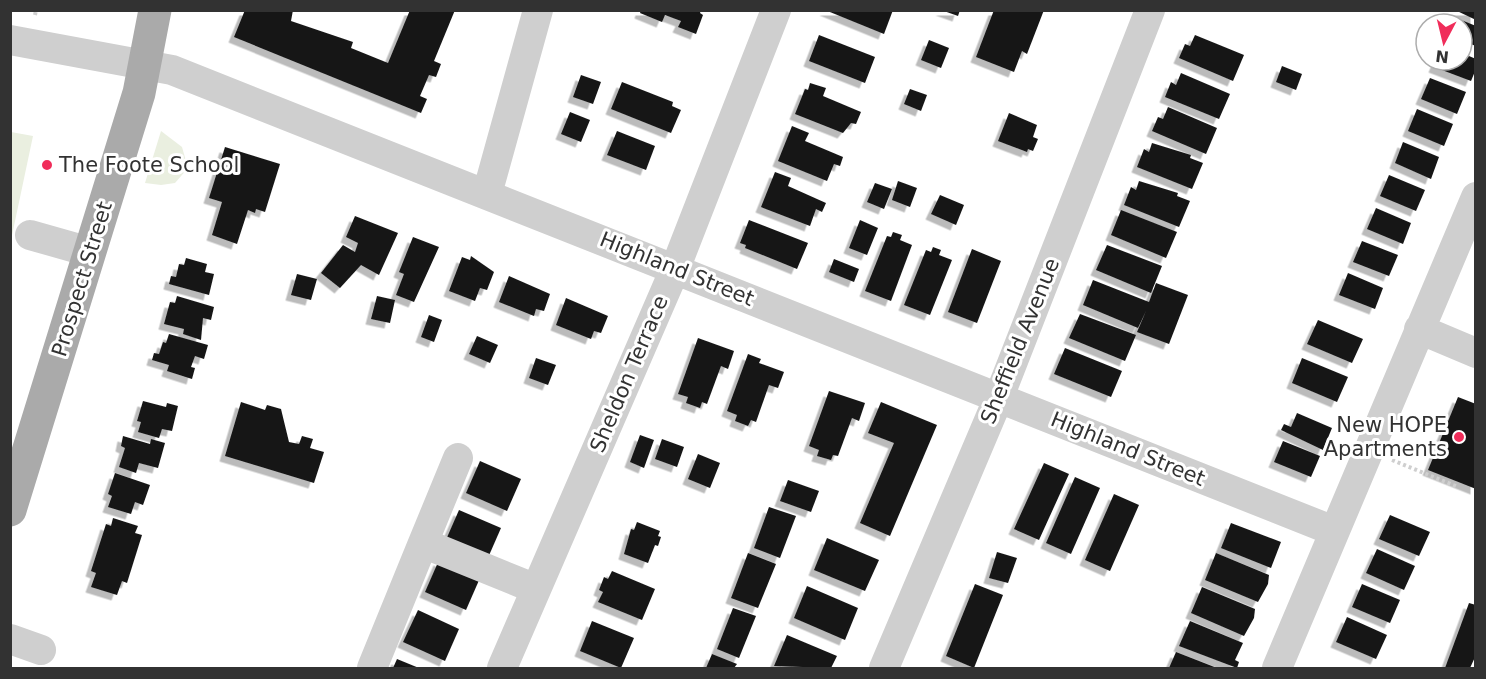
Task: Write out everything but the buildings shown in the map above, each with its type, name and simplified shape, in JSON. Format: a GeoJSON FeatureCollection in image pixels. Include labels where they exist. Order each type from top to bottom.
{"type":"FeatureCollection","features":[{"type":"Feature","properties":{"kind":"main road","name":"Prospect Street"},"geometry":{"type":"LineString","coordinates":[[10,510],[145,66],[155,10]]}},
{"type":"Feature","properties":{"kind":"street"},"geometry":{"type":"LineString","coordinates":[[487,194],[538,10]]}},
{"type":"Feature","properties":{"kind":"street","name":"Sheldon Terrace"},"geometry":{"type":"LineString","coordinates":[[502,669],[675,269],[776,10]]}},
{"type":"Feature","properties":{"kind":"street","name":"Sheffield Avenue"},"geometry":{"type":"LineString","coordinates":[[884,669],[999,397],[1150,10]]}},
{"type":"Feature","properties":{"kind":"street","name":"Highland Street"},"geometry":{"type":"LineString","coordinates":[[10,40],[172,70],[1334,531]]}},
{"type":"Feature","properties":{"kind":"street"},"geometry":{"type":"LineString","coordinates":[[1282,667],[1334,531],[1476,197]]}},
{"type":"Feature","properties":{"kind":"street"},"geometry":{"type":"LineString","coordinates":[[30,235],[90,252]]}},
{"type":"Feature","properties":{"kind":"street"},"geometry":{"type":"LineString","coordinates":[[1419,329],[1476,352]]}},
{"type":"Feature","properties":{"kind":"street"},"geometry":{"type":"LineString","coordinates":[[372,669],[458,458]]}},
{"type":"Feature","properties":{"kind":"street"},"geometry":{"type":"LineString","coordinates":[[423,543],[536,589]]}},
{"type":"Feature","properties":{"kind":"street"},"geometry":{"type":"LineString","coordinates":[[10,639],[41,650]]}},
{"type":"Feature","properties":{"kind":"path"},"geometry":{"type":"LineString","coordinates":[[1391,460],[1458,487]]}},
{"type":"Feature","properties":{"kind":"shaded area"},"geometry":{"type":"Polygon","coordinates":[[[161,131],[182,147],[188,168],[175,183],[161,185],[145,183],[161,131]]]}},
{"type":"Feature","properties":{"kind":"shaded area"},"geometry":{"type":"Polygon","coordinates":[[[10,132],[33,136],[11,240],[10,132]]]}},
{"type":"Feature","properties":{"kind":"place","name":"The Foote School"},"geometry":{"type":"Point","coordinates":[47,165]}},
{"type":"Feature","properties":{"kind":"place","name":"New HOPE Apartments"},"geometry":{"type":"Point","coordinates":[1459,437]}}]}
